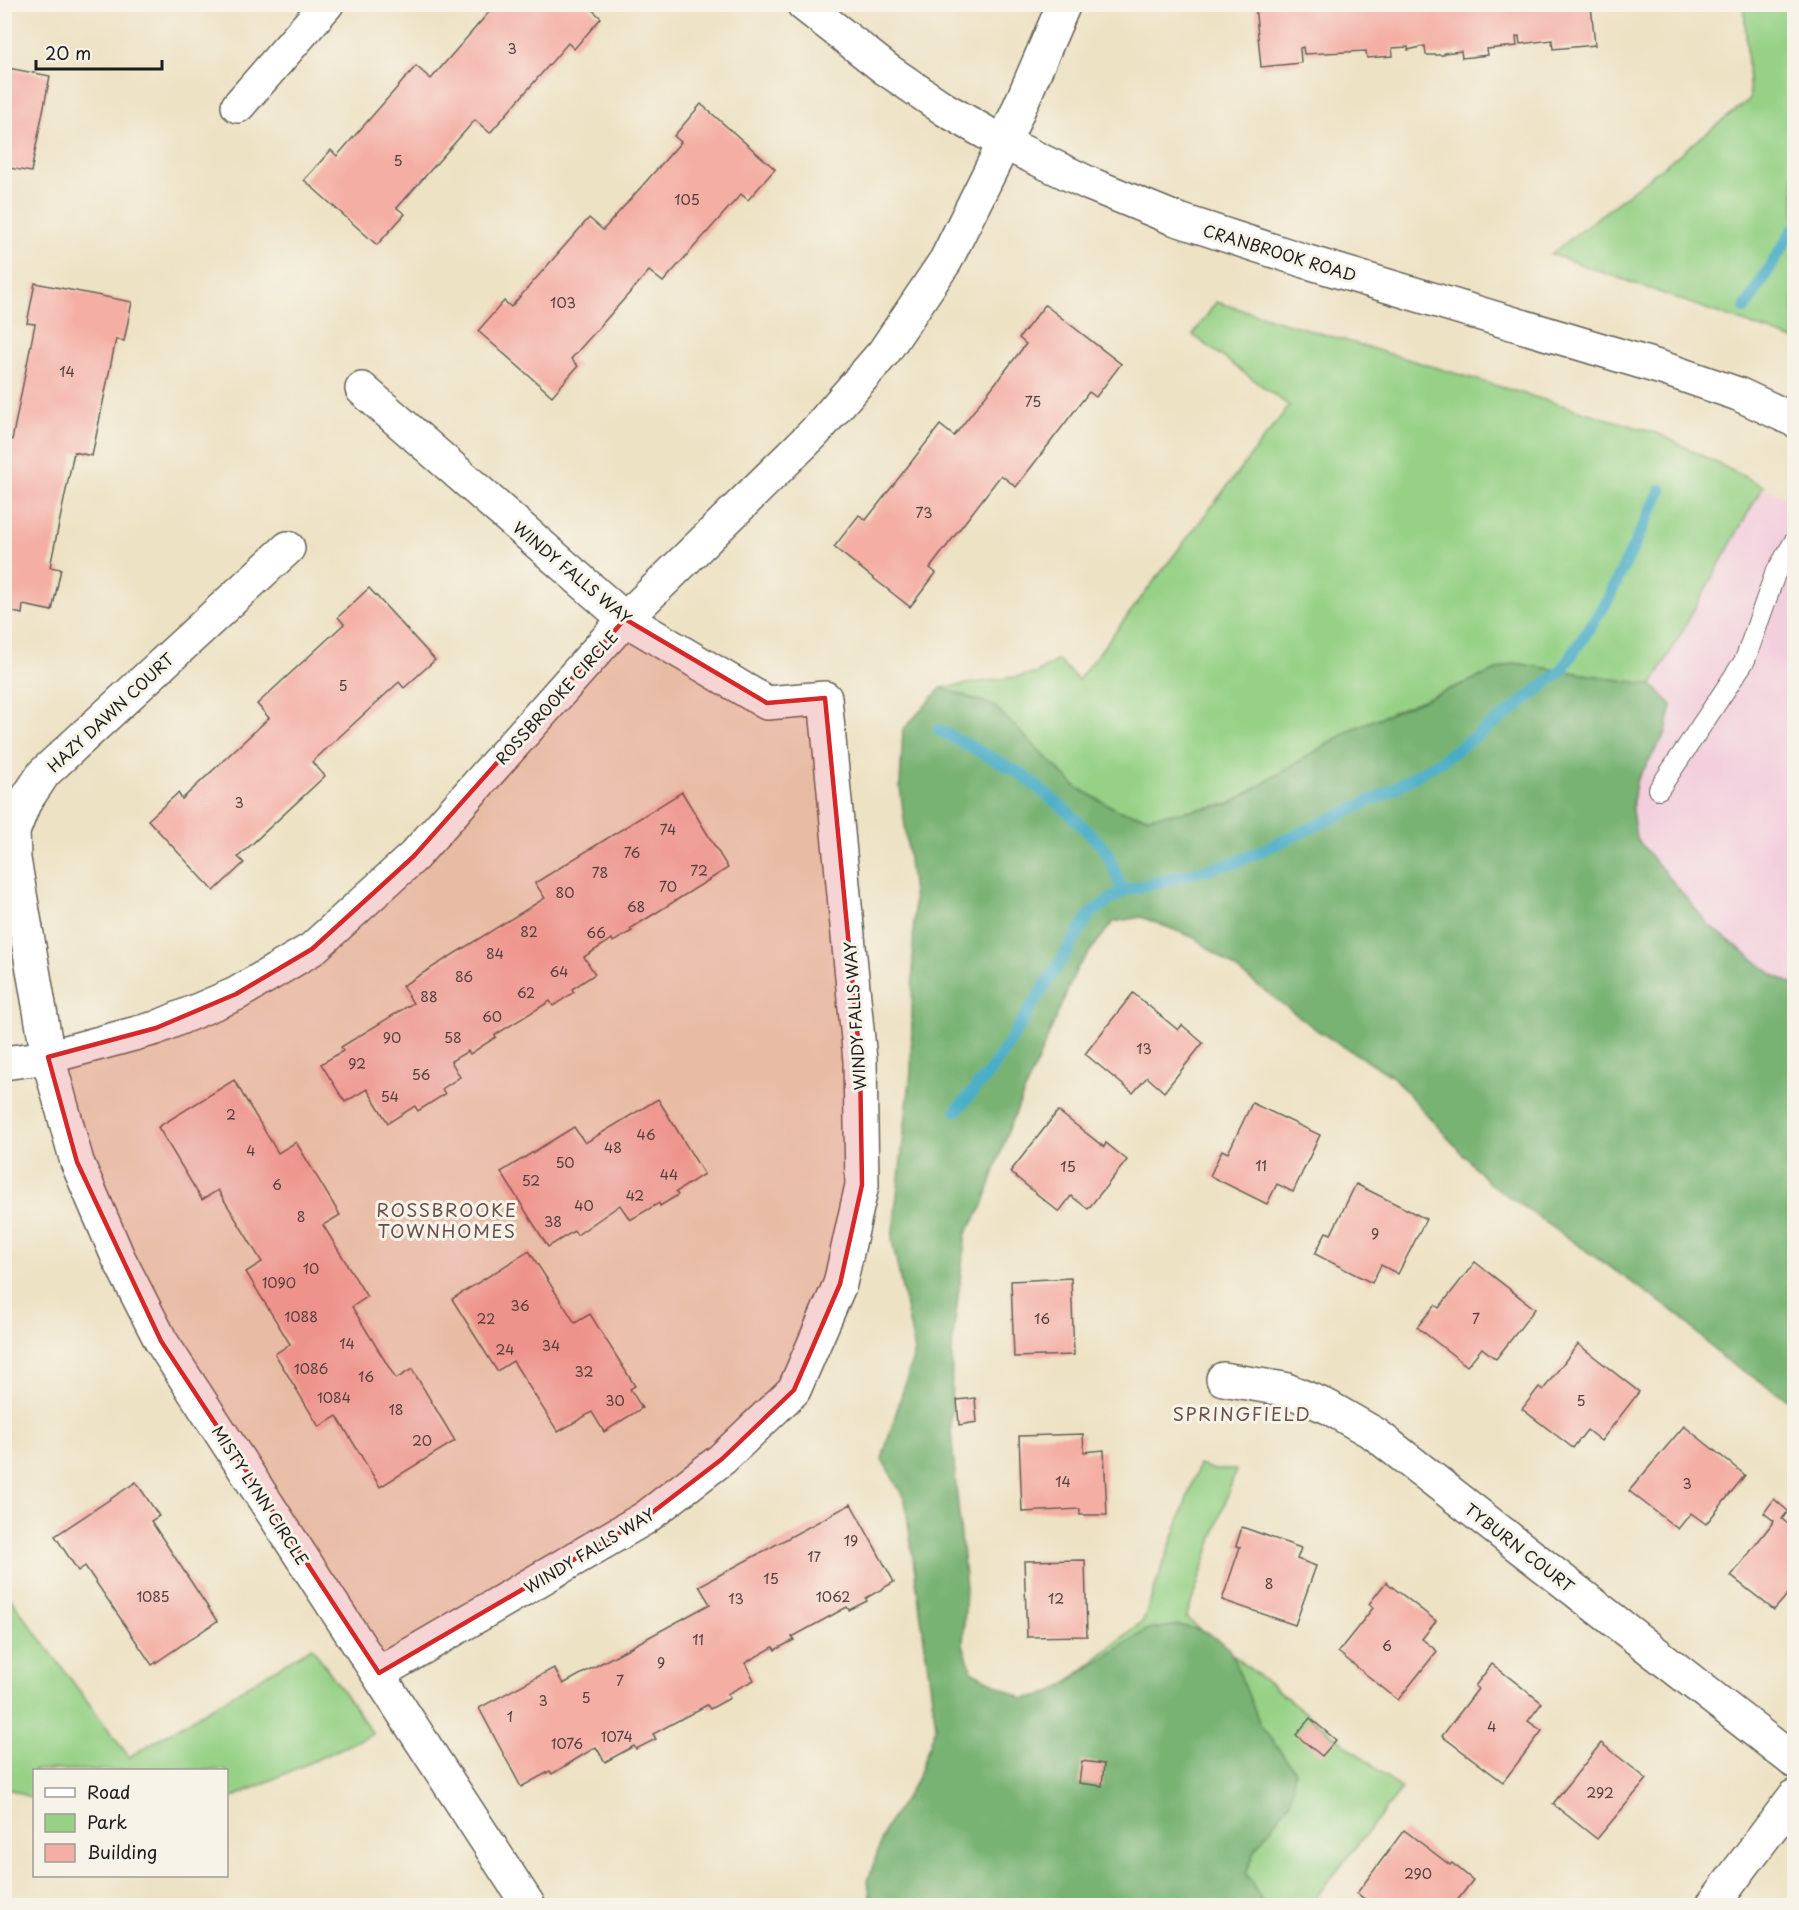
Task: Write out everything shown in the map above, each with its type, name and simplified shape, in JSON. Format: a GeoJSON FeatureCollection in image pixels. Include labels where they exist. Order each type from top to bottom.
{"type":"FeatureCollection","features":[{"type":"Feature","properties":{"kind":"street"},"geometry":{"type":"LineString","coordinates":[[238,106],[327,4]]}},
{"type":"Feature","properties":{"kind":"street","name":"CRANBROOK ROAD"},"geometry":{"type":"LineString","coordinates":[[803,4],[886,69],[946,110],[1004,143],[1090,184],[1173,218],[1308,262],[1665,369],[1738,394],[1794,420]]}},
{"type":"Feature","properties":{"kind":"street","name":"ROSSBROOKE CIRCLE"},"geometry":{"type":"LineString","coordinates":[[4,1063],[48,1057],[156,1028],[236,994],[312,948],[414,856],[625,619],[814,433],[884,352],[946,261],[1004,143],[1064,4]]}},
{"type":"Feature","properties":{"kind":"street","name":"WINDY FALLS WAY"},"geometry":{"type":"LineString","coordinates":[[362,389],[625,619],[767,703],[825,698],[860,1060],[862,1185],[840,1284],[794,1390],[722,1459],[645,1518],[378,1673]]}},
{"type":"Feature","properties":{"kind":"street","name":"HAZY DAWN COURT"},"geometry":{"type":"LineString","coordinates":[[48,1057],[14,859],[13,832],[24,803],[44,773],[288,548]]}},
{"type":"Feature","properties":{"kind":"street","name":"MISTY LYNN CIRCLE"},"geometry":{"type":"LineString","coordinates":[[48,1057],[77,1162],[118,1257],[161,1341],[529,1905]]}},
{"type":"Feature","properties":{"kind":"street","name":"TYBURN COURT"},"geometry":{"type":"LineString","coordinates":[[1223,1379],[1284,1389],[1328,1407],[1375,1434],[1794,1761]]}},
{"type":"Feature","properties":{"kind":"street"},"geometry":{"type":"LineString","coordinates":[[1712,1905],[1794,1797]]}},
{"type":"Feature","properties":{"kind":"lane"},"geometry":{"type":"LineString","coordinates":[[1659,789],[1745,660],[1775,574],[1794,542]]}},
{"type":"Feature","properties":{"kind":"highlighted area"},"geometry":{"type":"Polygon","coordinates":[[[625,619],[767,703],[825,698],[860,1060],[862,1185],[840,1284],[794,1390],[722,1459],[645,1518],[379,1673],[161,1341],[77,1162],[48,1057],[156,1028],[236,994],[312,949],[414,856],[625,619]]]}},
{"type":"Feature","properties":{"kind":"shaded area"},"geometry":{"type":"Polygon","coordinates":[[[1763,486],[1794,502],[1794,985],[1774,975],[1709,925],[1636,838],[1632,810],[1636,782],[1666,733],[1672,705],[1652,685],[1763,486]]]}},
{"type":"Feature","properties":{"kind":"green space"},"geometry":{"type":"Polygon","coordinates":[[[1744,5],[1794,5],[1794,340],[1551,254],[1750,99],[1744,5]]]}},
{"type":"Feature","properties":{"kind":"green space"},"geometry":{"type":"Polygon","coordinates":[[[1216,302],[1659,434],[1763,486],[1652,685],[1514,663],[1352,729],[1230,804],[1148,817],[1119,811],[1076,787],[994,706],[941,688],[1035,674],[1058,660],[1078,680],[1289,406],[1193,335],[1216,302]]]}},
{"type":"Feature","properties":{"kind":"green space"},"geometry":{"type":"Polygon","coordinates":[[[1514,663],[1652,685],[1672,705],[1666,733],[1636,782],[1632,810],[1636,838],[1709,925],[1774,975],[1794,985],[1794,1403],[1721,1357],[1680,1316],[1489,1183],[1392,1076],[1318,1031],[1195,938],[1141,917],[1113,922],[1077,968],[1010,1126],[982,1208],[966,1233],[952,1346],[951,1432],[966,1589],[963,1645],[972,1671],[1023,1699],[1051,1693],[1146,1630],[1180,1625],[1207,1632],[1229,1648],[1261,1726],[1295,1771],[1290,1801],[1257,1847],[1246,1873],[1264,1905],[871,1905],[868,1881],[885,1829],[916,1781],[936,1727],[905,1500],[882,1459],[915,1351],[892,1240],[911,1071],[914,901],[900,786],[903,730],[941,688],[994,706],[1076,787],[1119,811],[1148,817],[1230,804],[1352,729],[1514,663]]]}},
{"type":"Feature","properties":{"kind":"green space"},"geometry":{"type":"Polygon","coordinates":[[[1199,1465],[1214,1470],[1236,1470],[1186,1618],[1402,1789],[1312,1905],[970,1905],[966,1764],[1143,1621],[1199,1465]]]}},
{"type":"Feature","properties":{"kind":"green space"},"geometry":{"type":"Polygon","coordinates":[[[4,1590],[129,1757],[312,1647],[373,1734],[228,1800],[228,1769],[33,1769],[33,1799],[5,1787],[4,1590]]]}},
{"type":"Feature","properties":{"kind":"building"},"geometry":{"type":"Polygon","coordinates":[[[496,4],[586,4],[601,18],[574,49],[568,43],[490,133],[475,120],[397,208],[405,214],[377,245],[304,180],[331,150],[337,156],[416,66],[431,79],[496,4]]]}},
{"type":"Feature","properties":{"kind":"building"},"geometry":{"type":"Polygon","coordinates":[[[1255,5],[1591,5],[1595,45],[1553,49],[1552,40],[1520,44],[1519,36],[1516,37],[1517,46],[1487,49],[1488,55],[1462,58],[1461,51],[1444,53],[1444,55],[1426,55],[1425,46],[1408,50],[1408,47],[1392,48],[1393,56],[1367,58],[1366,51],[1304,54],[1303,47],[1300,48],[1301,63],[1261,67],[1255,5]]]}},
{"type":"Feature","properties":{"kind":"building"},"geometry":{"type":"Polygon","coordinates":[[[8,68],[50,76],[31,172],[4,167],[4,76],[7,77],[8,68]]]}},
{"type":"Feature","properties":{"kind":"building"},"geometry":{"type":"Polygon","coordinates":[[[701,104],[775,169],[748,200],[741,194],[663,282],[649,271],[571,359],[578,366],[552,396],[478,331],[504,301],[511,307],[589,218],[603,230],[681,142],[674,136],[701,104]]]}},
{"type":"Feature","properties":{"kind":"building"},"geometry":{"type":"Polygon","coordinates":[[[35,283],[132,302],[124,341],[116,339],[92,456],[74,452],[50,567],[61,569],[52,611],[23,605],[22,614],[5,610],[5,438],[12,440],[35,324],[27,323],[35,283]]]}},
{"type":"Feature","properties":{"kind":"building"},"geometry":{"type":"Polygon","coordinates":[[[1045,305],[1121,364],[1096,397],[1089,392],[1016,487],[1001,475],[930,568],[936,573],[910,607],[834,547],[859,515],[866,520],[940,425],[954,436],[1026,344],[1019,338],[1045,305]]]}},
{"type":"Feature","properties":{"kind":"building"},"geometry":{"type":"Polygon","coordinates":[[[369,588],[435,660],[404,688],[399,682],[312,762],[325,776],[238,857],[244,863],[214,891],[148,820],[178,793],[182,799],[269,718],[257,704],[344,624],[338,617],[369,588]]]}},
{"type":"Feature","properties":{"kind":"building"},"geometry":{"type":"Polygon","coordinates":[[[682,792],[728,868],[630,929],[632,931],[613,942],[612,939],[584,957],[595,974],[572,989],[574,992],[553,1006],[550,1001],[495,1035],[496,1037],[470,1054],[468,1051],[451,1061],[460,1077],[442,1089],[445,1094],[418,1111],[415,1106],[388,1123],[367,1089],[345,1102],[321,1064],[343,1051],[341,1047],[413,1003],[402,986],[545,898],[535,883],[682,792]]]}},
{"type":"Feature","properties":{"kind":"building"},"geometry":{"type":"Polygon","coordinates":[[[1133,993],[1178,1030],[1182,1025],[1203,1043],[1164,1092],[1147,1077],[1133,1093],[1085,1054],[1133,993]]]}},
{"type":"Feature","properties":{"kind":"building"},"geometry":{"type":"Polygon","coordinates":[[[234,1080],[278,1153],[296,1142],[340,1215],[323,1225],[367,1297],[352,1307],[396,1379],[412,1369],[455,1441],[380,1487],[337,1416],[319,1427],[275,1354],[290,1344],[246,1272],[262,1262],[218,1190],[202,1200],[158,1127],[234,1080]]]}},
{"type":"Feature","properties":{"kind":"building"},"geometry":{"type":"Polygon","coordinates":[[[658,1099],[704,1174],[676,1192],[678,1195],[660,1206],[659,1203],[630,1220],[620,1205],[577,1235],[574,1231],[548,1247],[501,1172],[574,1127],[585,1143],[658,1099]]]}},
{"type":"Feature","properties":{"kind":"building"},"geometry":{"type":"Polygon","coordinates":[[[1252,1103],[1320,1135],[1293,1192],[1277,1184],[1267,1204],[1210,1176],[1222,1150],[1228,1153],[1252,1103]]]}},
{"type":"Feature","properties":{"kind":"building"},"geometry":{"type":"Polygon","coordinates":[[[1058,1111],[1104,1147],[1106,1143],[1127,1160],[1088,1209],[1071,1196],[1059,1212],[1010,1172],[1058,1111]]]}},
{"type":"Feature","properties":{"kind":"building"},"geometry":{"type":"Polygon","coordinates":[[[1356,1184],[1426,1219],[1398,1274],[1381,1265],[1372,1283],[1315,1254],[1326,1232],[1331,1234],[1356,1184]]]}},
{"type":"Feature","properties":{"kind":"building"},"geometry":{"type":"Polygon","coordinates":[[[529,1251],[575,1323],[590,1314],[635,1386],[630,1389],[642,1408],[604,1432],[592,1412],[558,1432],[513,1361],[497,1371],[452,1299],[529,1251]]]}},
{"type":"Feature","properties":{"kind":"building"},"geometry":{"type":"Polygon","coordinates":[[[1475,1262],[1535,1309],[1496,1359],[1482,1348],[1467,1366],[1417,1327],[1435,1305],[1439,1308],[1475,1262]]]}},
{"type":"Feature","properties":{"kind":"building"},"geometry":{"type":"Polygon","coordinates":[[[1071,1278],[1074,1355],[1014,1357],[1011,1281],[1071,1278]]]}},
{"type":"Feature","properties":{"kind":"building"},"geometry":{"type":"Polygon","coordinates":[[[1578,1344],[1639,1392],[1601,1441],[1587,1430],[1573,1448],[1522,1409],[1539,1387],[1543,1390],[1578,1344]]]}},
{"type":"Feature","properties":{"kind":"building"},"geometry":{"type":"Polygon","coordinates":[[[975,1398],[977,1422],[959,1425],[957,1400],[975,1398]]]}},
{"type":"Feature","properties":{"kind":"building"},"geometry":{"type":"Polygon","coordinates":[[[1684,1426],[1745,1475],[1706,1524],[1691,1513],[1678,1529],[1629,1491],[1684,1426]]]}},
{"type":"Feature","properties":{"kind":"building"},"geometry":{"type":"Polygon","coordinates":[[[1083,1434],[1084,1452],[1104,1450],[1107,1515],[1080,1515],[1080,1509],[1022,1512],[1019,1436],[1083,1434]]]}},
{"type":"Feature","properties":{"kind":"building"},"geometry":{"type":"Polygon","coordinates":[[[136,1482],[159,1516],[151,1521],[217,1621],[152,1665],[85,1566],[78,1571],[55,1536],[136,1482]]]}},
{"type":"Feature","properties":{"kind":"building"},"geometry":{"type":"Polygon","coordinates":[[[1774,1499],[1788,1511],[1782,1519],[1794,1529],[1794,1587],[1774,1610],[1731,1576],[1774,1521],[1764,1513],[1774,1499]]]}},
{"type":"Feature","properties":{"kind":"building"},"geometry":{"type":"Polygon","coordinates":[[[851,1504],[894,1582],[866,1598],[867,1601],[849,1610],[847,1607],[792,1637],[794,1640],[775,1650],[773,1647],[745,1663],[754,1680],[727,1694],[730,1698],[710,1709],[707,1705],[653,1734],[656,1739],[636,1749],[634,1746],[605,1762],[596,1747],[552,1774],[550,1771],[521,1787],[479,1708],[554,1668],[563,1684],[710,1604],[699,1586],[851,1504]]]}},
{"type":"Feature","properties":{"kind":"building"},"geometry":{"type":"Polygon","coordinates":[[[1242,1527],[1301,1548],[1297,1559],[1316,1566],[1295,1625],[1222,1600],[1240,1547],[1236,1546],[1242,1527]]]}},
{"type":"Feature","properties":{"kind":"building"},"geometry":{"type":"Polygon","coordinates":[[[1085,1560],[1087,1636],[1027,1637],[1024,1561],[1085,1560]]]}},
{"type":"Feature","properties":{"kind":"building"},"geometry":{"type":"Polygon","coordinates":[[[1386,1582],[1436,1621],[1422,1639],[1437,1651],[1398,1700],[1338,1652],[1373,1608],[1369,1604],[1386,1582]]]}},
{"type":"Feature","properties":{"kind":"building"},"geometry":{"type":"Polygon","coordinates":[[[1492,1664],[1542,1703],[1528,1721],[1542,1731],[1503,1782],[1442,1736],[1478,1689],[1475,1686],[1492,1664]]]}},
{"type":"Feature","properties":{"kind":"building"},"geometry":{"type":"Polygon","coordinates":[[[1310,1718],[1336,1740],[1322,1756],[1296,1735],[1310,1718]]]}},
{"type":"Feature","properties":{"kind":"building"},"geometry":{"type":"Polygon","coordinates":[[[1601,1743],[1647,1779],[1597,1839],[1553,1804],[1601,1743]]]}},
{"type":"Feature","properties":{"kind":"building"},"geometry":{"type":"Polygon","coordinates":[[[1082,1761],[1104,1764],[1102,1786],[1079,1783],[1082,1761]]]}},
{"type":"Feature","properties":{"kind":"building"},"geometry":{"type":"Polygon","coordinates":[[[1404,1830],[1473,1880],[1453,1906],[1373,1906],[1357,1893],[1404,1830]]]}},
{"type":"Feature","properties":{"kind":"waterway"},"geometry":{"type":"LineString","coordinates":[[1745,308],[1794,228]]}},
{"type":"Feature","properties":{"kind":"waterway"},"geometry":{"type":"LineString","coordinates":[[956,1111],[992,1069],[1091,913],[1123,891],[1237,862],[1383,795],[1439,762],[1510,712],[1561,671],[1606,603],[1661,490]]}},
{"type":"Feature","properties":{"kind":"waterway"},"geometry":{"type":"LineString","coordinates":[[939,730],[1020,773],[1066,810],[1106,850],[1123,891]]}},
{"type":"Feature","properties":{"kind":"district","name":"ROSSBROOKE TOWNHOMES"},"geometry":{"type":"Point","coordinates":[447,1219]}},
{"type":"Feature","properties":{"kind":"district","name":"SPRINGFIELD"},"geometry":{"type":"Point","coordinates":[1242,1413]}}]}
